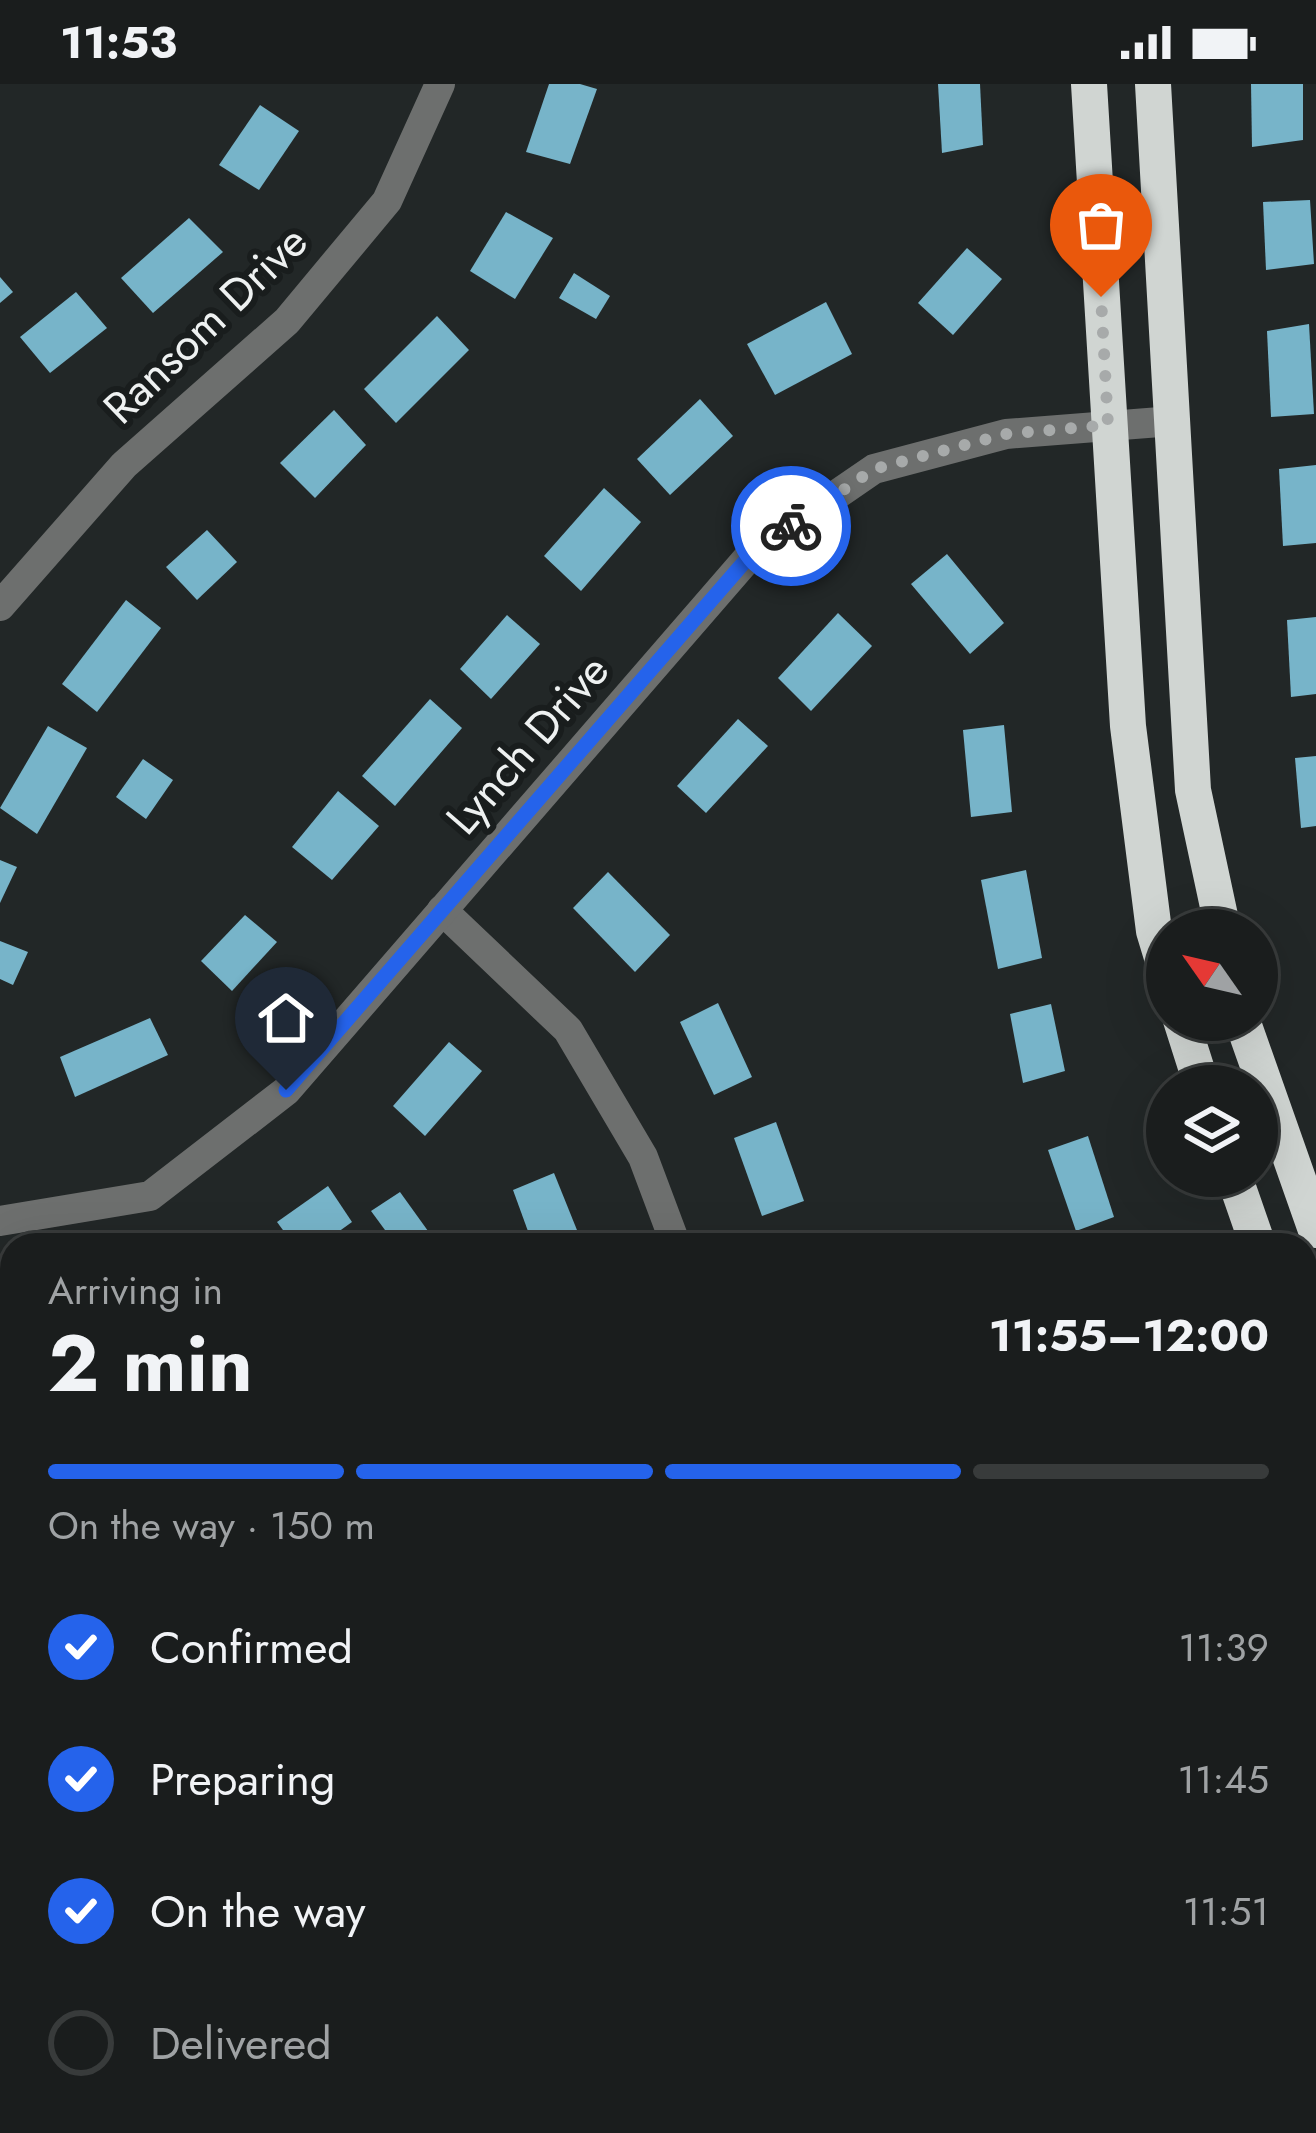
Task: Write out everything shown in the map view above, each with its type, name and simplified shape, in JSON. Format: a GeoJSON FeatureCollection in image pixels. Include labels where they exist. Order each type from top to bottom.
{"type":"FeatureCollection","features":[{"type":"Feature","properties":{"kind":"highway"},"geometry":{"type":"LineString","coordinates":[[1089,84],[1128,726],[1151,909]]}},
{"type":"Feature","properties":{"kind":"highway"},"geometry":{"type":"LineString","coordinates":[[1153,84],[1193,790],[1218,909]]}},
{"type":"Feature","properties":{"kind":"highway"},"geometry":{"type":"LineString","coordinates":[[1246,1041],[1316,1230]]}},
{"type":"Feature","properties":{"kind":"highway"},"geometry":{"type":"LineString","coordinates":[[1241,1197],[1254,1233]]}},
{"type":"Feature","properties":{"kind":"street","name":"Ransom Drive"},"geometry":{"type":"LineString","coordinates":[[0,607],[124,465],[301,304],[387,201],[440,84]]}},
{"type":"Feature","properties":{"kind":"street","name":"Lynch Drive"},"geometry":{"type":"LineString","coordinates":[[0,1221],[150,1196],[286,1090],[753,552],[874,469],[1006,434],[1173,421]]}},
{"type":"Feature","properties":{"kind":"street"},"geometry":{"type":"LineString","coordinates":[[442,910],[568,1030],[643,1157],[672,1233]]}},
{"type":"Feature","properties":{"kind":"building"},"geometry":{"type":"Polygon","coordinates":[[[549,84],[597,89],[570,164],[526,152],[549,84]]]}},
{"type":"Feature","properties":{"kind":"building"},"geometry":{"type":"Polygon","coordinates":[[[938,84],[980,84],[983,145],[942,153],[938,84]]]}},
{"type":"Feature","properties":{"kind":"building"},"geometry":{"type":"Polygon","coordinates":[[[1251,84],[1303,84],[1303,140],[1252,147],[1251,84]]]}},
{"type":"Feature","properties":{"kind":"building"},"geometry":{"type":"Polygon","coordinates":[[[260,105],[299,131],[259,190],[219,165],[260,105]]]}},
{"type":"Feature","properties":{"kind":"building"},"geometry":{"type":"Polygon","coordinates":[[[1310,200],[1314,264],[1266,270],[1263,202],[1310,200]]]}},
{"type":"Feature","properties":{"kind":"building"},"geometry":{"type":"Polygon","coordinates":[[[506,212],[553,238],[515,299],[470,271],[506,212]]]}},
{"type":"Feature","properties":{"kind":"building"},"geometry":{"type":"Polygon","coordinates":[[[189,218],[223,252],[153,313],[121,278],[189,218]]]}},
{"type":"Feature","properties":{"kind":"building"},"geometry":{"type":"Polygon","coordinates":[[[967,248],[1002,279],[953,335],[918,303],[967,248]]]}},
{"type":"Feature","properties":{"kind":"building"},"geometry":{"type":"Polygon","coordinates":[[[574,273],[610,296],[596,319],[559,298],[574,273]]]}},
{"type":"Feature","properties":{"kind":"building"},"geometry":{"type":"Polygon","coordinates":[[[0,277],[13,292],[0,303],[0,277]]]}},
{"type":"Feature","properties":{"kind":"building"},"geometry":{"type":"Polygon","coordinates":[[[76,292],[107,328],[50,373],[20,337],[76,292]]]}},
{"type":"Feature","properties":{"kind":"building"},"geometry":{"type":"Polygon","coordinates":[[[826,302],[852,354],[775,395],[747,344],[826,302]]]}},
{"type":"Feature","properties":{"kind":"building"},"geometry":{"type":"Polygon","coordinates":[[[437,316],[469,350],[396,423],[364,389],[437,316]]]}},
{"type":"Feature","properties":{"kind":"building"},"geometry":{"type":"Polygon","coordinates":[[[1309,324],[1314,414],[1271,417],[1267,331],[1309,324]]]}},
{"type":"Feature","properties":{"kind":"building"},"geometry":{"type":"Polygon","coordinates":[[[700,399],[733,436],[670,495],[637,459],[700,399]]]}},
{"type":"Feature","properties":{"kind":"building"},"geometry":{"type":"Polygon","coordinates":[[[334,410],[366,445],[315,498],[280,463],[334,410]]]}},
{"type":"Feature","properties":{"kind":"building"},"geometry":{"type":"Polygon","coordinates":[[[1316,465],[1316,543],[1283,546],[1279,469],[1316,465]]]}},
{"type":"Feature","properties":{"kind":"building"},"geometry":{"type":"Polygon","coordinates":[[[604,488],[641,522],[581,591],[544,556],[604,488]]]}},
{"type":"Feature","properties":{"kind":"building"},"geometry":{"type":"Polygon","coordinates":[[[207,530],[237,562],[197,600],[166,567],[207,530]]]}},
{"type":"Feature","properties":{"kind":"building"},"geometry":{"type":"Polygon","coordinates":[[[947,554],[1004,623],[970,654],[911,584],[947,554]]]}},
{"type":"Feature","properties":{"kind":"building"},"geometry":{"type":"Polygon","coordinates":[[[126,600],[161,628],[97,712],[62,684],[126,600]]]}},
{"type":"Feature","properties":{"kind":"building"},"geometry":{"type":"Polygon","coordinates":[[[838,613],[872,646],[811,711],[778,678],[838,613]]]}},
{"type":"Feature","properties":{"kind":"building"},"geometry":{"type":"Polygon","coordinates":[[[507,615],[540,644],[491,699],[460,669],[507,615]]]}},
{"type":"Feature","properties":{"kind":"building"},"geometry":{"type":"Polygon","coordinates":[[[1316,617],[1316,694],[1291,697],[1287,620],[1316,617]]]}},
{"type":"Feature","properties":{"kind":"building"},"geometry":{"type":"Polygon","coordinates":[[[430,699],[462,728],[395,806],[362,776],[430,699]]]}},
{"type":"Feature","properties":{"kind":"building"},"geometry":{"type":"Polygon","coordinates":[[[738,719],[768,746],[706,813],[677,786],[738,719]]]}},
{"type":"Feature","properties":{"kind":"building"},"geometry":{"type":"Polygon","coordinates":[[[1004,725],[1012,812],[971,817],[963,730],[1004,725]]]}},
{"type":"Feature","properties":{"kind":"building"},"geometry":{"type":"Polygon","coordinates":[[[48,726],[87,748],[37,834],[0,808],[48,726]]]}},
{"type":"Feature","properties":{"kind":"building"},"geometry":{"type":"Polygon","coordinates":[[[1316,756],[1316,826],[1301,828],[1295,758],[1316,756]]]}},
{"type":"Feature","properties":{"kind":"building"},"geometry":{"type":"Polygon","coordinates":[[[143,759],[173,780],[146,819],[116,797],[143,759]]]}},
{"type":"Feature","properties":{"kind":"building"},"geometry":{"type":"Polygon","coordinates":[[[338,791],[379,826],[332,880],[292,847],[338,791]]]}},
{"type":"Feature","properties":{"kind":"building"},"geometry":{"type":"Polygon","coordinates":[[[0,860],[17,867],[0,903],[0,860]]]}},
{"type":"Feature","properties":{"kind":"building"},"geometry":{"type":"Polygon","coordinates":[[[1026,870],[1042,958],[998,969],[981,880],[1026,870]]]}},
{"type":"Feature","properties":{"kind":"building"},"geometry":{"type":"Polygon","coordinates":[[[608,872],[670,935],[635,972],[573,908],[608,872]]]}},
{"type":"Feature","properties":{"kind":"building"},"geometry":{"type":"Polygon","coordinates":[[[245,915],[277,942],[232,991],[201,961],[245,915]]]}},
{"type":"Feature","properties":{"kind":"building"},"geometry":{"type":"Polygon","coordinates":[[[0,941],[28,952],[13,985],[0,979],[0,941]]]}},
{"type":"Feature","properties":{"kind":"building"},"geometry":{"type":"Polygon","coordinates":[[[718,1003],[752,1077],[714,1095],[680,1022],[718,1003]]]}},
{"type":"Feature","properties":{"kind":"building"},"geometry":{"type":"Polygon","coordinates":[[[1051,1004],[1065,1071],[1023,1083],[1010,1014],[1051,1004]]]}},
{"type":"Feature","properties":{"kind":"building"},"geometry":{"type":"Polygon","coordinates":[[[150,1018],[168,1055],[75,1097],[60,1057],[150,1018]]]}},
{"type":"Feature","properties":{"kind":"building"},"geometry":{"type":"Polygon","coordinates":[[[449,1042],[482,1071],[425,1136],[393,1106],[449,1042]]]}},
{"type":"Feature","properties":{"kind":"building"},"geometry":{"type":"Polygon","coordinates":[[[776,1122],[804,1201],[762,1216],[734,1138],[776,1122]]]}},
{"type":"Feature","properties":{"kind":"building"},"geometry":{"type":"Polygon","coordinates":[[[1088,1136],[1114,1217],[1076,1231],[1048,1150],[1088,1136]]]}},
{"type":"Feature","properties":{"kind":"building"},"geometry":{"type":"Polygon","coordinates":[[[554,1173],[578,1233],[529,1233],[513,1190],[554,1173]]]}},
{"type":"Feature","properties":{"kind":"building"},"geometry":{"type":"Polygon","coordinates":[[[328,1186],[352,1222],[337,1233],[285,1233],[277,1222],[328,1186]]]}},
{"type":"Feature","properties":{"kind":"building"},"geometry":{"type":"Polygon","coordinates":[[[400,1192],[428,1231],[387,1233],[371,1211],[400,1192]]]}},
{"type":"Feature","properties":{"kind":"way so far"},"geometry":{"type":"LineString","coordinates":[[791,526],[874,469],[1006,434],[1108,425],[1101,297]]}},
{"type":"Feature","properties":{"kind":"route"},"geometry":{"type":"LineString","coordinates":[[286,1090],[753,552],[791,526]]}}]}
